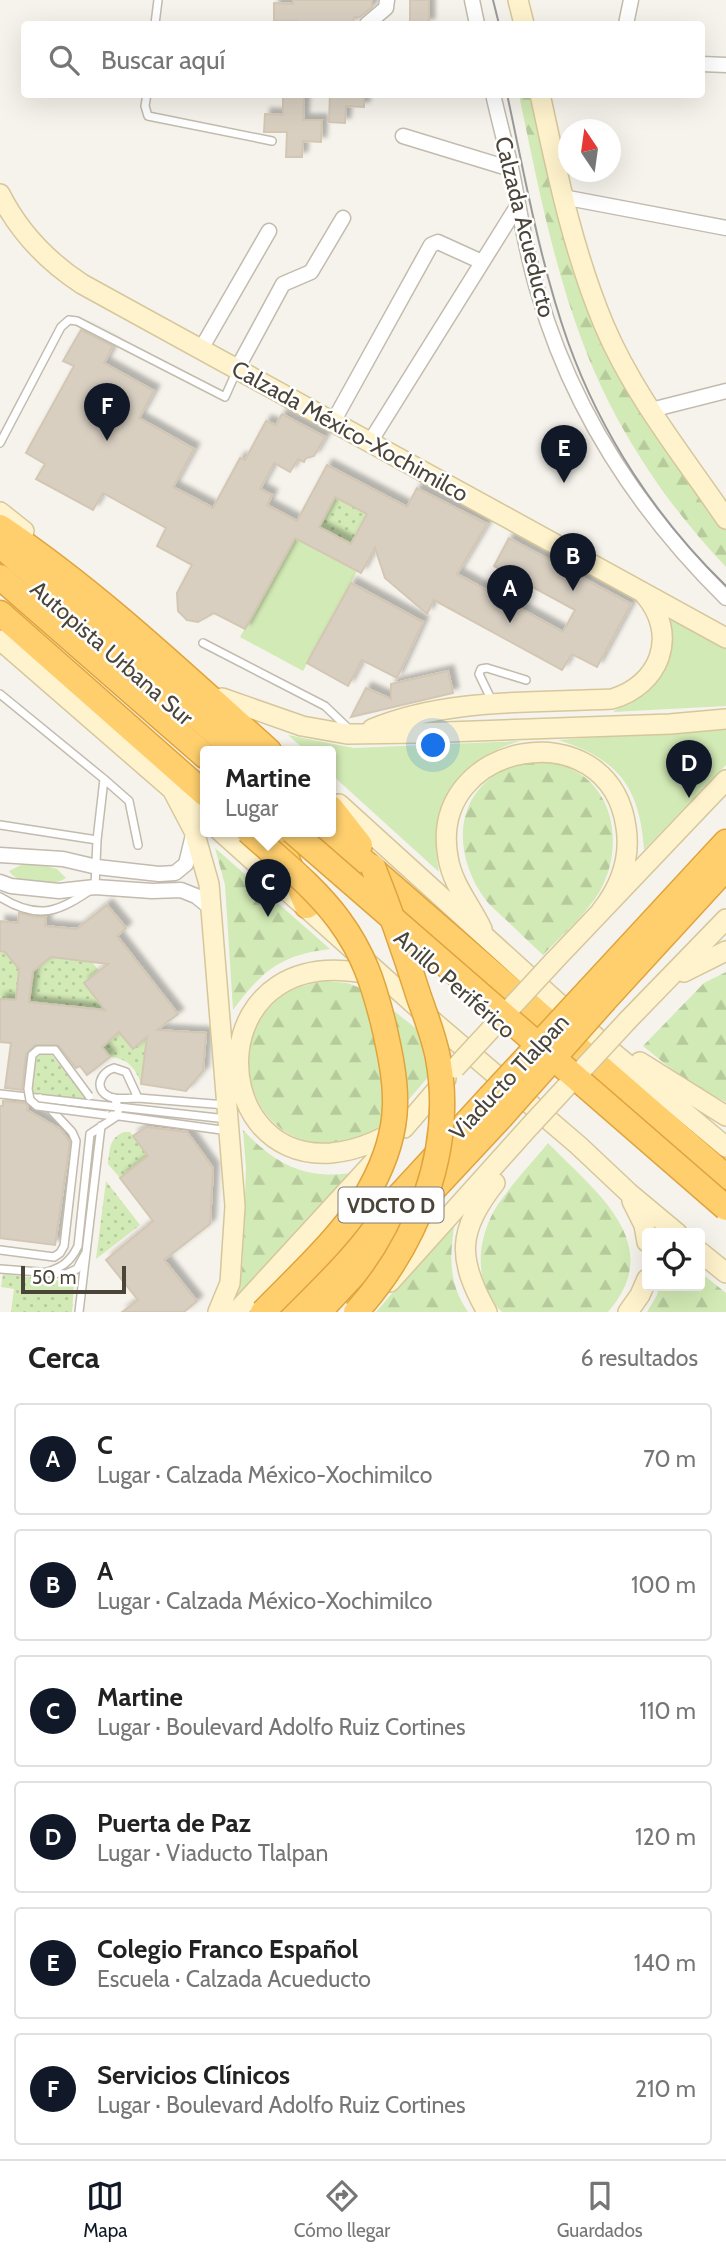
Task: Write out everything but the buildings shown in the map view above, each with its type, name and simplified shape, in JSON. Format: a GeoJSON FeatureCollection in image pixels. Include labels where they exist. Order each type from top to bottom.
{"type":"FeatureCollection","features":[{"type":"Feature","properties":{"kind":"highway"},"geometry":{"type":"LineString","coordinates":[[0,518],[27,534]]}},
{"type":"Feature","properties":{"kind":"highway"},"geometry":{"type":"LineString","coordinates":[[0,527],[51,564],[155,649],[263,746]]}},
{"type":"Feature","properties":{"kind":"highway"},"geometry":{"type":"LineString","coordinates":[[0,545],[230,746]]}},
{"type":"Feature","properties":{"kind":"highway","name":"Autopista Urbana Sur"},"geometry":{"type":"LineString","coordinates":[[0,556],[218,746]]}},
{"type":"Feature","properties":{"kind":"highway","name":"Autopista Urbana Sur"},"geometry":{"type":"LineString","coordinates":[[0,577],[200,751]]}},
{"type":"Feature","properties":{"kind":"highway"},"geometry":{"type":"LineString","coordinates":[[0,589],[200,763]]}},
{"type":"Feature","properties":{"kind":"highway"},"geometry":{"type":"LineString","coordinates":[[0,613],[200,790]]}},
{"type":"Feature","properties":{"kind":"highway"},"geometry":{"type":"LineString","coordinates":[[336,814],[365,853],[399,934],[434,1041],[442,1094],[438,1153],[426,1198],[388,1273],[356,1312]]}},
{"type":"Feature","properties":{"kind":"highway"},"geometry":{"type":"LineString","coordinates":[[255,837],[328,905],[353,940],[373,980],[396,1083],[391,1138],[371,1189],[348,1222],[264,1312]]}},
{"type":"Feature","properties":{"kind":"highway"},"geometry":{"type":"LineString","coordinates":[[279,837],[307,906]]}},
{"type":"Feature","properties":{"kind":"highway","name":"Anillo Periférico"},"geometry":{"type":"LineString","coordinates":[[284,837],[726,1219]]}},
{"type":"Feature","properties":{"kind":"highway"},"geometry":{"type":"LineString","coordinates":[[299,837],[726,1208]]}},
{"type":"Feature","properties":{"kind":"highway"},"geometry":{"type":"LineString","coordinates":[[323,837],[726,1188]]}},
{"type":"Feature","properties":{"kind":"highway","name":"Anillo Periférico"},"geometry":{"type":"LineString","coordinates":[[336,837],[726,1177]]}},
{"type":"Feature","properties":{"kind":"highway","name":"Viaducto Tlalpan"},"geometry":{"type":"LineString","coordinates":[[319,1312],[496,1107],[598,994],[726,842]]}},
{"type":"Feature","properties":{"kind":"highway","name":"Viaducto Tlalpan"},"geometry":{"type":"LineString","coordinates":[[598,994],[726,868]]}},
{"type":"Feature","properties":{"kind":"highway","name":"Viaducto Tlalpan"},"geometry":{"type":"LineString","coordinates":[[292,1312],[496,1107]]}},
{"type":"Feature","properties":{"kind":"main road"},"geometry":{"type":"LineString","coordinates":[[518,0],[523,21]]}},
{"type":"Feature","properties":{"kind":"main road","name":"Calzada Acueducto"},"geometry":{"type":"LineString","coordinates":[[541,98],[575,241],[605,326],[651,410],[726,519]]}},
{"type":"Feature","properties":{"kind":"main road","name":"Calzada México-Xochimilco"},"geometry":{"type":"LineString","coordinates":[[0,194],[24,233],[66,274],[82,285],[726,638]]}},
{"type":"Feature","properties":{"kind":"main road"},"geometry":{"type":"LineString","coordinates":[[707,491],[726,505]]}},
{"type":"Feature","properties":{"kind":"main road"},"geometry":{"type":"LineString","coordinates":[[0,512],[222,698],[275,746]]}},
{"type":"Feature","properties":{"kind":"main road"},"geometry":{"type":"LineString","coordinates":[[357,734],[401,718],[453,707],[612,699],[632,691],[651,673],[659,658],[662,637],[658,615],[639,590]]}},
{"type":"Feature","properties":{"kind":"main road"},"geometry":{"type":"LineString","coordinates":[[0,640],[173,791],[200,824]]}},
{"type":"Feature","properties":{"kind":"main road"},"geometry":{"type":"LineString","coordinates":[[222,698],[302,726],[334,733],[357,734],[656,724],[726,719]]}},
{"type":"Feature","properties":{"kind":"main road"},"geometry":{"type":"LineString","coordinates":[[486,939],[450,869],[446,847],[447,824],[454,801],[469,780],[490,766],[513,756],[538,752],[578,759],[600,772],[615,790],[625,821],[626,860],[617,887],[601,911]]}},
{"type":"Feature","properties":{"kind":"main road"},"geometry":{"type":"LineString","coordinates":[[601,911],[726,780]]}},
{"type":"Feature","properties":{"kind":"main road"},"geometry":{"type":"LineString","coordinates":[[336,802],[610,1049],[726,1147]]}},
{"type":"Feature","properties":{"kind":"main road"},"geometry":{"type":"LineString","coordinates":[[202,837],[212,909],[235,1206],[230,1283],[218,1312]]}},
{"type":"Feature","properties":{"kind":"main road"},"geometry":{"type":"LineString","coordinates":[[227,837],[671,1228]]}},
{"type":"Feature","properties":{"kind":"main road","name":"Viaducto Tlalpan"},"geometry":{"type":"LineString","coordinates":[[236,1312],[601,911]]}},
{"type":"Feature","properties":{"kind":"main road"},"geometry":{"type":"LineString","coordinates":[[364,1312],[628,1020],[726,919]]}},
{"type":"Feature","properties":{"kind":"main road"},"geometry":{"type":"LineString","coordinates":[[658,990],[696,965],[726,951]]}},
{"type":"Feature","properties":{"kind":"main road"},"geometry":{"type":"LineString","coordinates":[[388,980],[350,971],[318,971],[295,977],[274,988],[257,1005],[242,1035],[238,1057],[240,1082],[248,1106],[262,1127],[280,1142],[300,1150],[322,1153],[355,1149],[386,1137],[413,1118]]}},
{"type":"Feature","properties":{"kind":"main road"},"geometry":{"type":"LineString","coordinates":[[610,1049],[648,1066],[726,1116]]}},
{"type":"Feature","properties":{"kind":"main road"},"geometry":{"type":"LineString","coordinates":[[487,1312],[465,1264],[464,1245],[480,1203],[509,1165],[525,1132]]}},
{"type":"Feature","properties":{"kind":"main road"},"geometry":{"type":"LineString","coordinates":[[629,1193],[645,1228]]}},
{"type":"Feature","properties":{"kind":"main road"},"geometry":{"type":"LineString","coordinates":[[705,1256],[726,1273]]}},
{"type":"Feature","properties":{"kind":"main road"},"geometry":{"type":"LineString","coordinates":[[628,1312],[642,1290]]}},
{"type":"Feature","properties":{"kind":"street"},"geometry":{"type":"LineString","coordinates":[[371,21],[386,8],[387,0]]}},
{"type":"Feature","properties":{"kind":"street"},"geometry":{"type":"LineString","coordinates":[[472,0],[476,21]]}},
{"type":"Feature","properties":{"kind":"street"},"geometry":{"type":"LineString","coordinates":[[627,21],[631,0]]}},
{"type":"Feature","properties":{"kind":"street"},"geometry":{"type":"LineString","coordinates":[[705,64],[726,65]]}},
{"type":"Feature","properties":{"kind":"street","name":"Calzada Acueducto"},"geometry":{"type":"LineString","coordinates":[[494,98],[542,306],[576,393],[638,498],[695,568],[726,598]]}},
{"type":"Feature","properties":{"kind":"street"},"geometry":{"type":"LineString","coordinates":[[403,136],[511,169]]}},
{"type":"Feature","properties":{"kind":"street"},"geometry":{"type":"LineString","coordinates":[[563,197],[726,228]]}},
{"type":"Feature","properties":{"kind":"street"},"geometry":{"type":"LineString","coordinates":[[370,442],[518,205]]}},
{"type":"Feature","properties":{"kind":"street"},"geometry":{"type":"LineString","coordinates":[[237,369],[283,284],[311,272],[343,218]]}},
{"type":"Feature","properties":{"kind":"street"},"geometry":{"type":"LineString","coordinates":[[201,349],[269,231]]}},
{"type":"Feature","properties":{"kind":"street"},"geometry":{"type":"LineString","coordinates":[[333,422],[431,245],[438,243],[482,262]]}},
{"type":"Feature","properties":{"kind":"street"},"geometry":{"type":"LineString","coordinates":[[651,410],[726,391]]}},
{"type":"Feature","properties":{"kind":"street"},"geometry":{"type":"LineString","coordinates":[[0,855],[63,859],[97,867],[159,874],[175,873],[186,864],[200,824]]}},
{"type":"Feature","properties":{"kind":"street"},"geometry":{"type":"LineString","coordinates":[[0,882],[11,886],[59,891],[96,887],[181,890],[196,895],[212,909]]}},
{"type":"Feature","properties":{"kind":"lane"},"geometry":{"type":"LineString","coordinates":[[155,21],[158,0]]}},
{"type":"Feature","properties":{"kind":"lane"},"geometry":{"type":"LineString","coordinates":[[146,98],[148,116],[272,141]]}},
{"type":"Feature","properties":{"kind":"lane"},"geometry":{"type":"LineString","coordinates":[[0,443],[61,327],[69,320],[77,321],[225,397],[237,369]]}},
{"type":"Feature","properties":{"kind":"lane"},"geometry":{"type":"LineString","coordinates":[[203,643],[325,706],[357,734]]}},
{"type":"Feature","properties":{"kind":"lane"},"geometry":{"type":"LineString","coordinates":[[494,705],[479,674],[481,669],[487,668],[526,680]]}},
{"type":"Feature","properties":{"kind":"lane"},"geometry":{"type":"LineString","coordinates":[[0,694],[130,801],[138,845]]}},
{"type":"Feature","properties":{"kind":"lane"},"geometry":{"type":"LineString","coordinates":[[0,897],[18,908],[51,911],[71,904],[96,887],[97,839],[104,779]]}},
{"type":"Feature","properties":{"kind":"lane"},"geometry":{"type":"LineString","coordinates":[[0,825],[97,839]]}},
{"type":"Feature","properties":{"kind":"lane"},"geometry":{"type":"LineString","coordinates":[[102,1106],[89,1096],[55,1050],[38,1050],[32,1055],[28,1089],[30,1100],[37,1106],[106,1115],[118,1112],[228,1118]]}},
{"type":"Feature","properties":{"kind":"lane"},"geometry":{"type":"LineString","coordinates":[[138,1098],[126,1072],[114,1068],[103,1074],[100,1085],[103,1093],[114,1098],[138,1098],[228,1118]]}},
{"type":"Feature","properties":{"kind":"lane"},"geometry":{"type":"LineString","coordinates":[[0,1094],[102,1106],[118,1112]]}},
{"type":"Feature","properties":{"kind":"lane"},"geometry":{"type":"LineString","coordinates":[[0,1250],[54,1257],[64,1246],[76,1141],[72,1132],[40,1098]]}},
{"type":"Feature","properties":{"kind":"lane"},"geometry":{"type":"LineString","coordinates":[[114,1098],[118,1112]]}},
{"type":"Feature","properties":{"kind":"lane"},"geometry":{"type":"LineString","coordinates":[[44,1273],[60,1268],[72,1259],[78,1246],[90,1134],[118,1112]]}},
{"type":"Feature","properties":{"kind":"lane"},"geometry":{"type":"LineString","coordinates":[[79,1312],[101,1126]]}},
{"type":"Feature","properties":{"kind":"lane"},"geometry":{"type":"LineString","coordinates":[[0,1269],[66,1274],[77,1269],[87,1251]]}},
{"type":"Feature","properties":{"kind":"green space"},"geometry":{"type":"Polygon","coordinates":[[[520,98],[537,98],[587,294],[726,525],[726,567],[661,488],[624,431],[581,338],[553,248],[520,98]]]}},
{"type":"Feature","properties":{"kind":"green space"},"geometry":{"type":"Polygon","coordinates":[[[335,497],[367,514],[351,544],[319,527],[335,497]]]}},
{"type":"Feature","properties":{"kind":"green space"},"geometry":{"type":"Polygon","coordinates":[[[295,538],[357,571],[303,671],[240,637],[295,538]]]}},
{"type":"Feature","properties":{"kind":"green space"},"geometry":{"type":"Polygon","coordinates":[[[660,611],[726,647],[726,706],[613,712],[644,690],[660,611]]]}},
{"type":"Feature","properties":{"kind":"green space"},"geometry":{"type":"Polygon","coordinates":[[[726,728],[726,765],[644,850],[637,809],[622,779],[597,756],[558,740],[726,728]]]}},
{"type":"Feature","properties":{"kind":"green space"},"geometry":{"type":"Polygon","coordinates":[[[288,735],[354,748],[520,741],[479,760],[451,789],[438,826],[436,848],[439,872],[336,779],[336,746],[300,746],[288,735]]]}},
{"type":"Feature","properties":{"kind":"green space"},"geometry":{"type":"Polygon","coordinates":[[[541,761],[569,768],[592,783],[609,814],[613,850],[603,885],[594,900],[543,955],[485,899],[466,861],[463,841],[469,804],[480,788],[495,775],[515,765],[541,761]]]}},
{"type":"Feature","properties":{"kind":"green space"},"geometry":{"type":"Polygon","coordinates":[[[215,848],[330,949],[298,956],[274,967],[253,985],[233,1010],[225,885],[215,848]]]}},
{"type":"Feature","properties":{"kind":"green space"},"geometry":{"type":"Polygon","coordinates":[[[39,864],[57,869],[66,878],[53,883],[27,882],[13,876],[9,871],[21,865],[39,864]]]}},
{"type":"Feature","properties":{"kind":"green space"},"geometry":{"type":"Polygon","coordinates":[[[0,951],[5,952],[19,969],[16,1000],[0,999],[0,951]]]}},
{"type":"Feature","properties":{"kind":"green space"},"geometry":{"type":"Polygon","coordinates":[[[51,957],[85,962],[89,958],[99,971],[84,983],[106,1012],[29,1002],[33,971],[51,957]]]}},
{"type":"Feature","properties":{"kind":"green space"},"geometry":{"type":"Polygon","coordinates":[[[726,972],[726,1102],[691,1085],[643,1046],[704,983],[726,972]]]}},
{"type":"Feature","properties":{"kind":"green space"},"geometry":{"type":"Polygon","coordinates":[[[325,981],[347,983],[369,991],[448,1054],[385,1123],[360,1138],[334,1143],[305,1140],[282,1129],[264,1111],[253,1088],[249,1063],[252,1038],[264,1014],[290,991],[325,981]]]}},
{"type":"Feature","properties":{"kind":"green space"},"geometry":{"type":"Polygon","coordinates":[[[111,1022],[133,1049],[150,1035],[141,1084],[130,1065],[121,1059],[110,1057],[102,1047],[107,1043],[111,1022]]]}},
{"type":"Feature","properties":{"kind":"green space"},"geometry":{"type":"Polygon","coordinates":[[[46,1052],[51,1054],[87,1100],[30,1094],[34,1063],[46,1052]]]}},
{"type":"Feature","properties":{"kind":"green space"},"geometry":{"type":"Polygon","coordinates":[[[243,1130],[271,1155],[298,1169],[329,1174],[366,1171],[233,1307],[242,1271],[246,1168],[243,1130]]]}},
{"type":"Feature","properties":{"kind":"green space"},"geometry":{"type":"Polygon","coordinates":[[[130,1132],[148,1156],[120,1178],[108,1164],[115,1137],[130,1132]]]}},
{"type":"Feature","properties":{"kind":"green space"},"geometry":{"type":"Polygon","coordinates":[[[548,1143],[603,1199],[618,1220],[628,1241],[630,1263],[625,1287],[608,1312],[502,1312],[486,1289],[482,1277],[481,1250],[488,1224],[505,1194],[548,1143]]]}},
{"type":"Feature","properties":{"kind":"green space"},"geometry":{"type":"Polygon","coordinates":[[[106,1181],[140,1225],[96,1259],[106,1181]]]}},
{"type":"Feature","properties":{"kind":"green space"},"geometry":{"type":"Polygon","coordinates":[[[455,1220],[452,1245],[453,1278],[468,1312],[376,1312],[455,1220]]]}},
{"type":"Feature","properties":{"kind":"green space"},"geometry":{"type":"Polygon","coordinates":[[[3,1274],[74,1282],[72,1312],[11,1312],[14,1289],[1,1287],[3,1274]]]}},
{"type":"Feature","properties":{"kind":"green space"},"geometry":{"type":"Polygon","coordinates":[[[705,1276],[726,1293],[726,1312],[647,1312],[658,1291],[705,1291],[705,1276]]]}},
{"type":"Feature","properties":{"kind":"tram line"},"geometry":{"type":"LineString","coordinates":[[493,0],[498,21]]}},
{"type":"Feature","properties":{"kind":"tram line"},"geometry":{"type":"LineString","coordinates":[[508,98],[549,282],[581,376],[633,473],[676,532],[726,586]]}},
{"type":"Feature","properties":{"kind":"place","name":"Servicios Clínicos"},"geometry":{"type":"Point","coordinates":[107,441]}},
{"type":"Feature","properties":{"kind":"place","name":"Colegio Franco Español"},"geometry":{"type":"Point","coordinates":[564,483]}},
{"type":"Feature","properties":{"kind":"place","name":"A"},"geometry":{"type":"Point","coordinates":[573,591]}},
{"type":"Feature","properties":{"kind":"place","name":"C"},"geometry":{"type":"Point","coordinates":[510,623]}},
{"type":"Feature","properties":{"kind":"place","name":"Puerta de Paz"},"geometry":{"type":"Point","coordinates":[689,798]}},
{"type":"Feature","properties":{"kind":"place","name":"Martine"},"geometry":{"type":"Point","coordinates":[268,917]}}]}
